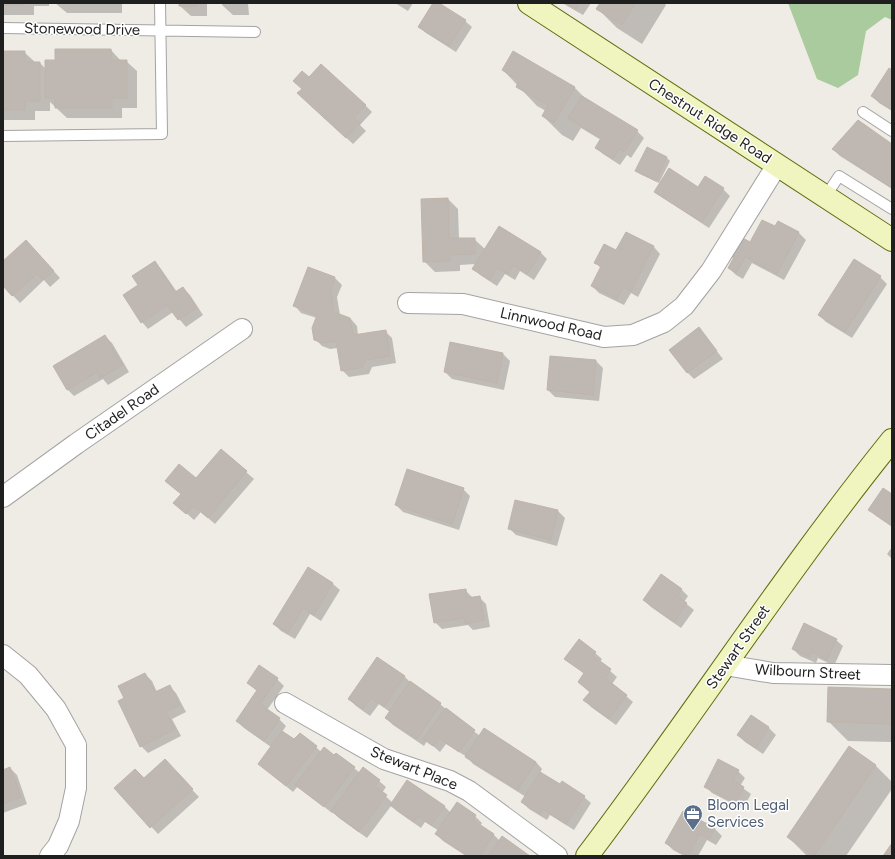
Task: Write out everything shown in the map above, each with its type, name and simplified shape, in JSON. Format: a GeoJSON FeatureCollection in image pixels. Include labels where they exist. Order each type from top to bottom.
{"type":"FeatureCollection","features":[{"type":"Feature","properties":{"kind":"street","name":"Chestnut Ridge Road"},"geometry":{"type":"LineString","coordinates":[[528,3],[892,240]]}},
{"type":"Feature","properties":{"kind":"street","name":"Linnwood Road"},"geometry":{"type":"LineString","coordinates":[[408,303],[463,304],[604,337],[633,336],[664,322],[684,306],[711,270],[777,165]]}},
{"type":"Feature","properties":{"kind":"street","name":"Citadel Road"},"geometry":{"type":"LineString","coordinates":[[3,497],[70,448],[242,329]]}},
{"type":"Feature","properties":{"kind":"street","name":"Stewart Street"},"geometry":{"type":"LineString","coordinates":[[594,854],[653,767],[807,551],[892,440]]}},
{"type":"Feature","properties":{"kind":"street"},"geometry":{"type":"LineString","coordinates":[[3,655],[28,675],[56,709],[76,745],[76,788],[69,821],[58,846],[50,856]]}},
{"type":"Feature","properties":{"kind":"street","name":"Wilbourn Street"},"geometry":{"type":"LineString","coordinates":[[725,665],[773,673],[892,675]]}},
{"type":"Feature","properties":{"kind":"street","name":"Stewart Place"},"geometry":{"type":"LineString","coordinates":[[285,703],[384,759],[450,781],[469,791],[557,856]]}},
{"type":"Feature","properties":{"kind":"lane","name":"Stonewood Drive"},"geometry":{"type":"LineString","coordinates":[[3,136],[162,134],[160,3]]}},
{"type":"Feature","properties":{"kind":"lane","name":"Stonewood Drive"},"geometry":{"type":"LineString","coordinates":[[3,28],[255,32]]}},
{"type":"Feature","properties":{"kind":"lane"},"geometry":{"type":"LineString","coordinates":[[863,112],[892,131]]}},
{"type":"Feature","properties":{"kind":"lane"},"geometry":{"type":"LineString","coordinates":[[826,196],[839,176],[892,209]]}},
{"type":"Feature","properties":{"kind":"green space"},"geometry":{"type":"Polygon","coordinates":[[[788,3],[892,3],[892,20],[885,17],[866,31],[858,75],[838,88],[817,79],[788,3]]]}},
{"type":"Feature","properties":{"kind":"building"},"geometry":{"type":"Polygon","coordinates":[[[3,3],[24,3],[24,5],[3,5],[3,3]]]}},
{"type":"Feature","properties":{"kind":"building"},"geometry":{"type":"Polygon","coordinates":[[[179,3],[197,3],[197,6],[179,6],[179,3]]]}},
{"type":"Feature","properties":{"kind":"building"},"geometry":{"type":"Polygon","coordinates":[[[433,3],[439,3],[466,20],[449,46],[418,27],[433,3]]]}},
{"type":"Feature","properties":{"kind":"building"},"geometry":{"type":"Polygon","coordinates":[[[566,3],[580,3],[576,9],[566,3]]]}},
{"type":"Feature","properties":{"kind":"building"},"geometry":{"type":"Polygon","coordinates":[[[600,3],[636,3],[622,25],[596,9],[600,3]]]}},
{"type":"Feature","properties":{"kind":"building"},"geometry":{"type":"Polygon","coordinates":[[[55,49],[111,49],[112,60],[127,60],[127,98],[112,98],[112,108],[55,108],[55,98],[45,98],[45,60],[55,60],[55,49]]]}},
{"type":"Feature","properties":{"kind":"building"},"geometry":{"type":"Polygon","coordinates":[[[3,51],[25,51],[25,62],[40,62],[40,101],[25,101],[25,110],[3,110],[3,51]]]}},
{"type":"Feature","properties":{"kind":"building"},"geometry":{"type":"Polygon","coordinates":[[[513,51],[575,87],[554,123],[542,116],[548,105],[516,87],[519,81],[502,70],[513,51]]]}},
{"type":"Feature","properties":{"kind":"building"},"geometry":{"type":"Polygon","coordinates":[[[321,64],[366,105],[354,117],[360,123],[346,138],[297,93],[302,89],[293,81],[302,71],[309,77],[321,64]]]}},
{"type":"Feature","properties":{"kind":"building"},"geometry":{"type":"Polygon","coordinates":[[[889,68],[892,70],[892,110],[871,96],[889,68]]]}},
{"type":"Feature","properties":{"kind":"building"},"geometry":{"type":"Polygon","coordinates":[[[582,96],[638,130],[624,152],[619,149],[613,159],[595,148],[601,138],[568,118],[582,96]]]}},
{"type":"Feature","properties":{"kind":"building"},"geometry":{"type":"Polygon","coordinates":[[[858,120],[892,144],[892,188],[832,149],[858,120]]]}},
{"type":"Feature","properties":{"kind":"building"},"geometry":{"type":"Polygon","coordinates":[[[647,147],[667,157],[656,181],[635,171],[647,147]]]}},
{"type":"Feature","properties":{"kind":"building"},"geometry":{"type":"Polygon","coordinates":[[[669,168],[698,187],[705,176],[724,188],[702,222],[654,192],[669,168]]]}},
{"type":"Feature","properties":{"kind":"building"},"geometry":{"type":"Polygon","coordinates":[[[448,198],[449,238],[475,238],[475,254],[450,255],[450,261],[423,262],[421,199],[448,198]]]}},
{"type":"Feature","properties":{"kind":"building"},"geometry":{"type":"Polygon","coordinates":[[[762,220],[775,226],[778,221],[799,232],[777,274],[745,257],[736,273],[728,268],[734,257],[727,254],[737,235],[750,242],[762,220]]]}},
{"type":"Feature","properties":{"kind":"building"},"geometry":{"type":"Polygon","coordinates":[[[499,226],[541,252],[527,274],[513,265],[508,274],[497,268],[490,280],[472,269],[499,226]]]}},
{"type":"Feature","properties":{"kind":"building"},"geometry":{"type":"Polygon","coordinates":[[[626,232],[654,246],[631,291],[624,287],[617,299],[591,286],[601,266],[594,263],[604,244],[616,250],[626,232]]]}},
{"type":"Feature","properties":{"kind":"building"},"geometry":{"type":"Polygon","coordinates":[[[26,240],[54,271],[43,280],[37,274],[12,296],[3,286],[3,261],[26,240]]]}},
{"type":"Feature","properties":{"kind":"building"},"geometry":{"type":"Polygon","coordinates":[[[854,259],[881,276],[845,332],[818,315],[854,259]]]}},
{"type":"Feature","properties":{"kind":"building"},"geometry":{"type":"Polygon","coordinates":[[[155,261],[175,292],[183,287],[197,308],[178,320],[167,305],[141,323],[123,295],[138,285],[132,276],[155,261]]]}},
{"type":"Feature","properties":{"kind":"building"},"geometry":{"type":"Polygon","coordinates":[[[308,267],[335,277],[331,290],[334,312],[350,318],[353,335],[386,330],[390,356],[365,360],[363,367],[341,371],[336,341],[323,343],[314,340],[312,328],[317,315],[293,306],[308,267]]]}},
{"type":"Feature","properties":{"kind":"building"},"geometry":{"type":"Polygon","coordinates":[[[699,327],[717,351],[687,373],[669,350],[699,327]]]}},
{"type":"Feature","properties":{"kind":"building"},"geometry":{"type":"Polygon","coordinates":[[[105,335],[123,365],[100,378],[97,372],[67,390],[53,366],[105,335]]]}},
{"type":"Feature","properties":{"kind":"building"},"geometry":{"type":"Polygon","coordinates":[[[450,342],[503,353],[497,383],[444,372],[450,342]]]}},
{"type":"Feature","properties":{"kind":"building"},"geometry":{"type":"Polygon","coordinates":[[[550,356],[596,360],[593,395],[547,390],[550,356]]]}},
{"type":"Feature","properties":{"kind":"building"},"geometry":{"type":"Polygon","coordinates":[[[221,449],[247,471],[208,518],[194,506],[186,514],[173,503],[181,494],[165,481],[179,464],[196,478],[221,449]]]}},
{"type":"Feature","properties":{"kind":"building"},"geometry":{"type":"Polygon","coordinates":[[[407,469],[464,488],[452,524],[395,505],[407,469]]]}},
{"type":"Feature","properties":{"kind":"building"},"geometry":{"type":"Polygon","coordinates":[[[883,488],[892,494],[892,525],[868,510],[883,488]]]}},
{"type":"Feature","properties":{"kind":"building"},"geometry":{"type":"Polygon","coordinates":[[[515,500],[558,510],[551,540],[508,529],[515,500]]]}},
{"type":"Feature","properties":{"kind":"building"},"geometry":{"type":"Polygon","coordinates":[[[308,567],[333,583],[314,615],[303,608],[288,633],[273,624],[308,567]]]}},
{"type":"Feature","properties":{"kind":"building"},"geometry":{"type":"Polygon","coordinates":[[[661,574],[682,589],[677,596],[687,603],[674,622],[643,600],[661,574]]]}},
{"type":"Feature","properties":{"kind":"building"},"geometry":{"type":"Polygon","coordinates":[[[466,589],[467,598],[480,596],[484,620],[465,624],[464,618],[434,623],[429,594],[466,589]]]}},
{"type":"Feature","properties":{"kind":"building"},"geometry":{"type":"Polygon","coordinates":[[[804,623],[837,639],[827,660],[812,652],[809,657],[792,649],[804,623]]]}},
{"type":"Feature","properties":{"kind":"building"},"geometry":{"type":"Polygon","coordinates":[[[579,639],[596,652],[593,656],[611,669],[605,678],[627,695],[609,719],[583,700],[590,692],[578,682],[584,673],[564,659],[579,639]]]}},
{"type":"Feature","properties":{"kind":"building"},"geometry":{"type":"Polygon","coordinates":[[[377,657],[405,676],[384,707],[371,698],[363,709],[348,699],[377,657]]]}},
{"type":"Feature","properties":{"kind":"building"},"geometry":{"type":"Polygon","coordinates":[[[259,665],[278,678],[260,704],[280,718],[264,741],[236,721],[257,690],[247,683],[259,665]]]}},
{"type":"Feature","properties":{"kind":"building"},"geometry":{"type":"Polygon","coordinates":[[[145,673],[155,692],[170,685],[180,705],[166,712],[175,729],[140,747],[118,701],[124,698],[118,686],[145,673]]]}},
{"type":"Feature","properties":{"kind":"building"},"geometry":{"type":"Polygon","coordinates":[[[410,681],[441,703],[417,739],[385,718],[410,681]]]}},
{"type":"Feature","properties":{"kind":"building"},"geometry":{"type":"Polygon","coordinates":[[[828,687],[892,689],[892,724],[827,722],[828,687]]]}},
{"type":"Feature","properties":{"kind":"building"},"geometry":{"type":"Polygon","coordinates":[[[446,708],[475,730],[459,752],[439,738],[433,746],[423,739],[446,708]]]}},
{"type":"Feature","properties":{"kind":"building"},"geometry":{"type":"Polygon","coordinates":[[[751,715],[769,727],[756,748],[737,735],[751,715]]]}},
{"type":"Feature","properties":{"kind":"building"},"geometry":{"type":"Polygon","coordinates":[[[484,728],[536,762],[518,790],[465,757],[484,728]]]}},
{"type":"Feature","properties":{"kind":"building"},"geometry":{"type":"Polygon","coordinates":[[[282,731],[294,739],[300,733],[317,746],[286,786],[258,764],[282,731]]]}},
{"type":"Feature","properties":{"kind":"building"},"geometry":{"type":"Polygon","coordinates":[[[849,746],[876,765],[814,856],[787,837],[849,746]]]}},
{"type":"Feature","properties":{"kind":"building"},"geometry":{"type":"Polygon","coordinates":[[[324,747],[334,755],[336,753],[355,767],[324,807],[295,785],[324,747]]]}},
{"type":"Feature","properties":{"kind":"building"},"geometry":{"type":"Polygon","coordinates":[[[165,759],[193,789],[150,828],[114,788],[135,769],[144,778],[165,759]]]}},
{"type":"Feature","properties":{"kind":"building"},"geometry":{"type":"Polygon","coordinates":[[[718,759],[739,770],[733,780],[744,787],[736,803],[704,787],[718,759]]]}},
{"type":"Feature","properties":{"kind":"building"},"geometry":{"type":"Polygon","coordinates":[[[10,767],[21,797],[3,804],[3,770],[10,767]]]}},
{"type":"Feature","properties":{"kind":"building"},"geometry":{"type":"Polygon","coordinates":[[[363,767],[380,780],[375,786],[387,795],[359,832],[331,811],[363,767]]]}},
{"type":"Feature","properties":{"kind":"building"},"geometry":{"type":"Polygon","coordinates":[[[540,772],[560,784],[562,781],[585,796],[566,824],[543,809],[540,814],[521,802],[540,772]]]}},
{"type":"Feature","properties":{"kind":"building"},"geometry":{"type":"Polygon","coordinates":[[[407,780],[445,806],[431,825],[418,816],[414,822],[390,805],[407,780]]]}},
{"type":"Feature","properties":{"kind":"building"},"geometry":{"type":"Polygon","coordinates":[[[457,802],[476,815],[473,820],[494,834],[480,856],[468,856],[435,834],[457,802]]]}},
{"type":"Feature","properties":{"kind":"building","name":"Bloom Legal Services"},"geometry":{"type":"Polygon","coordinates":[[[683,811],[715,828],[709,839],[700,834],[688,856],[665,843],[683,811]]]}},
{"type":"Feature","properties":{"kind":"building"},"geometry":{"type":"Polygon","coordinates":[[[502,836],[530,856],[488,856],[502,836]]]}},
{"type":"Feature","properties":{"kind":"building"},"geometry":{"type":"Polygon","coordinates":[[[892,843],[892,856],[883,856],[892,843]]]}},
{"type":"Feature","properties":{"kind":"place","name":"Bloom Legal Services"},"geometry":{"type":"Point","coordinates":[693,831]}}]}
